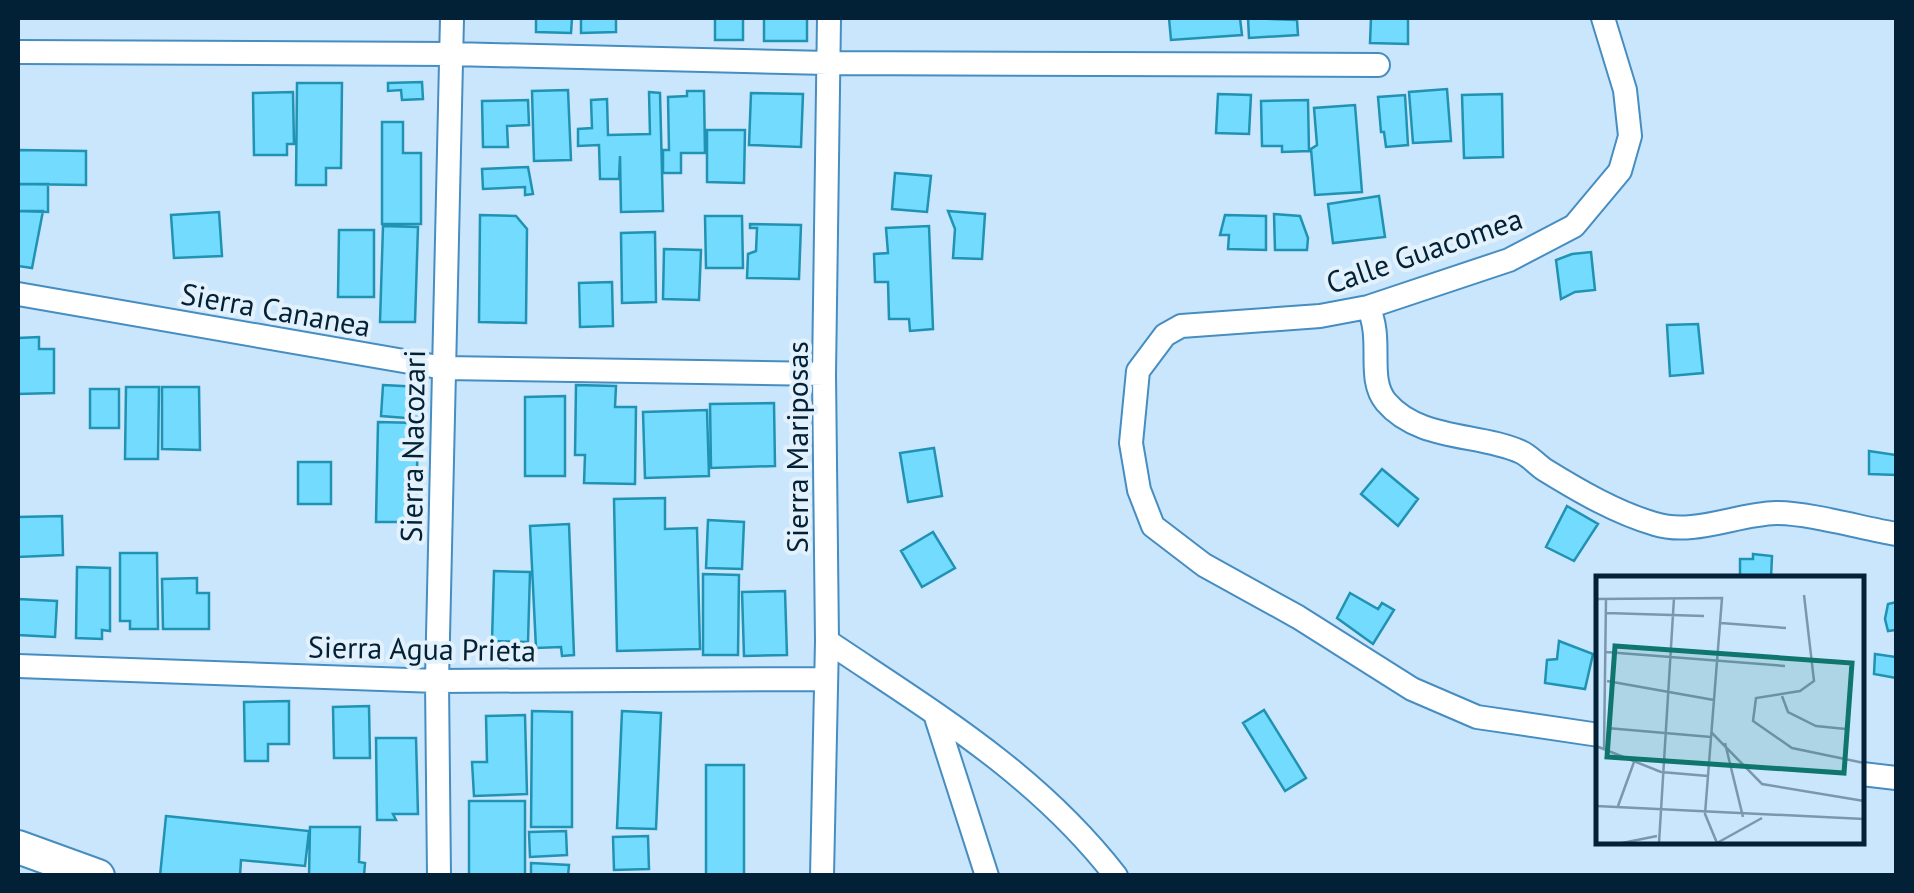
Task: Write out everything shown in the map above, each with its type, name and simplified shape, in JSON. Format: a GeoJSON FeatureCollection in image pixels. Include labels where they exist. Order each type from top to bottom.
{"type":"FeatureCollection","features":[{"type":"Feature","properties":{"kind":"street","name":"Sierra Nacozari"},"geometry":{"type":"LineString","coordinates":[[439,876],[437,681],[452,18]]}},
{"type":"Feature","properties":{"kind":"street","name":"Sierra Mariposas"},"geometry":{"type":"LineString","coordinates":[[822,876],[827,642],[824,374],[829,18]]}},
{"type":"Feature","properties":{"kind":"street","name":"Calle Guacomea"},"geometry":{"type":"LineString","coordinates":[[1596,735],[1477,717],[1412,689],[1298,617],[1204,565],[1153,526],[1140,490],[1131,443],[1138,371],[1165,335],[1180,326],[1320,316],[1368,307],[1508,260],[1574,226],[1620,171],[1630,136],[1626,90],[1603,18]]}},
{"type":"Feature","properties":{"kind":"street"},"geometry":{"type":"LineString","coordinates":[[18,52],[452,54],[828,63],[1378,65]]}},
{"type":"Feature","properties":{"kind":"street","name":"Sierra Cananea"},"geometry":{"type":"LineString","coordinates":[[18,294],[444,368],[824,374]]}},
{"type":"Feature","properties":{"kind":"street"},"geometry":{"type":"LineString","coordinates":[[1368,307],[1377,335],[1378,387],[1386,402],[1428,428],[1521,452],[1607,504],[1657,525],[1696,526],[1779,513],[1896,534]]}},
{"type":"Feature","properties":{"kind":"street"},"geometry":{"type":"LineString","coordinates":[[827,642],[1001,760],[1080,830],[1116,876]]}},
{"type":"Feature","properties":{"kind":"street","name":"Sierra Agua Prieta"},"geometry":{"type":"LineString","coordinates":[[18,666],[437,681],[825,678]]}},
{"type":"Feature","properties":{"kind":"street"},"geometry":{"type":"LineString","coordinates":[[936,714],[987,876]]}},
{"type":"Feature","properties":{"kind":"street"},"geometry":{"type":"LineString","coordinates":[[1864,774],[1896,778]]}},
{"type":"Feature","properties":{"kind":"street"},"geometry":{"type":"LineString","coordinates":[[18,847],[98,876]]}},
{"type":"Feature","properties":{"kind":"building"},"geometry":{"type":"Polygon","coordinates":[[[536,18],[572,18],[571,33],[536,32],[536,18]]]}},
{"type":"Feature","properties":{"kind":"building"},"geometry":{"type":"Polygon","coordinates":[[[581,18],[616,18],[616,32],[581,33],[581,18]]]}},
{"type":"Feature","properties":{"kind":"building"},"geometry":{"type":"Polygon","coordinates":[[[715,18],[743,18],[743,40],[715,40],[715,18]]]}},
{"type":"Feature","properties":{"kind":"building"},"geometry":{"type":"Polygon","coordinates":[[[764,18],[807,18],[807,41],[764,41],[764,18]]]}},
{"type":"Feature","properties":{"kind":"building"},"geometry":{"type":"Polygon","coordinates":[[[1169,18],[1240,18],[1242,35],[1171,40],[1169,18]]]}},
{"type":"Feature","properties":{"kind":"building"},"geometry":{"type":"Polygon","coordinates":[[[1248,18],[1297,20],[1298,35],[1249,38],[1248,18]]]}},
{"type":"Feature","properties":{"kind":"building"},"geometry":{"type":"Polygon","coordinates":[[[1371,18],[1408,18],[1408,44],[1370,43],[1371,18]]]}},
{"type":"Feature","properties":{"kind":"building"},"geometry":{"type":"Polygon","coordinates":[[[422,82],[423,99],[402,100],[401,90],[388,91],[388,83],[422,82]]]}},
{"type":"Feature","properties":{"kind":"building"},"geometry":{"type":"Polygon","coordinates":[[[297,83],[342,83],[341,168],[326,168],[326,185],[296,185],[297,83]]]}},
{"type":"Feature","properties":{"kind":"building"},"geometry":{"type":"Polygon","coordinates":[[[1447,89],[1451,141],[1413,143],[1409,92],[1447,89]]]}},
{"type":"Feature","properties":{"kind":"building"},"geometry":{"type":"Polygon","coordinates":[[[568,90],[571,160],[534,161],[532,91],[568,90]]]}},
{"type":"Feature","properties":{"kind":"building"},"geometry":{"type":"Polygon","coordinates":[[[687,91],[704,91],[705,153],[681,153],[681,173],[663,173],[663,150],[669,150],[668,97],[687,96],[687,91]]]}},
{"type":"Feature","properties":{"kind":"building"},"geometry":{"type":"Polygon","coordinates":[[[293,92],[294,144],[287,144],[287,155],[254,155],[253,93],[293,92]]]}},
{"type":"Feature","properties":{"kind":"building"},"geometry":{"type":"Polygon","coordinates":[[[649,92],[660,93],[663,211],[621,212],[620,156],[619,179],[600,179],[599,145],[578,146],[578,129],[592,128],[591,100],[607,99],[608,135],[650,134],[649,92]]]}},
{"type":"Feature","properties":{"kind":"building"},"geometry":{"type":"Polygon","coordinates":[[[751,93],[803,94],[801,147],[749,145],[751,93]]]}},
{"type":"Feature","properties":{"kind":"building"},"geometry":{"type":"Polygon","coordinates":[[[1218,94],[1251,95],[1249,134],[1216,133],[1218,94]]]}},
{"type":"Feature","properties":{"kind":"building"},"geometry":{"type":"Polygon","coordinates":[[[1502,94],[1503,157],[1464,158],[1462,95],[1502,94]]]}},
{"type":"Feature","properties":{"kind":"building"},"geometry":{"type":"Polygon","coordinates":[[[1405,95],[1408,145],[1386,147],[1378,97],[1405,95]]]}},
{"type":"Feature","properties":{"kind":"building"},"geometry":{"type":"Polygon","coordinates":[[[528,100],[529,125],[507,126],[508,147],[483,147],[482,101],[528,100]]]}},
{"type":"Feature","properties":{"kind":"building"},"geometry":{"type":"Polygon","coordinates":[[[1308,100],[1309,151],[1282,152],[1282,146],[1262,146],[1261,101],[1308,100]]]}},
{"type":"Feature","properties":{"kind":"building"},"geometry":{"type":"Polygon","coordinates":[[[1355,105],[1362,192],[1315,195],[1311,149],[1317,145],[1314,108],[1355,105]]]}},
{"type":"Feature","properties":{"kind":"building"},"geometry":{"type":"Polygon","coordinates":[[[382,122],[403,122],[403,153],[421,153],[421,224],[382,224],[382,122]]]}},
{"type":"Feature","properties":{"kind":"building"},"geometry":{"type":"Polygon","coordinates":[[[707,130],[745,130],[744,183],[707,182],[707,130]]]}},
{"type":"Feature","properties":{"kind":"building"},"geometry":{"type":"Polygon","coordinates":[[[18,150],[86,151],[86,185],[18,184],[18,150]]]}},
{"type":"Feature","properties":{"kind":"building"},"geometry":{"type":"Polygon","coordinates":[[[528,167],[533,194],[525,195],[525,187],[483,189],[482,169],[528,167]]]}},
{"type":"Feature","properties":{"kind":"building"},"geometry":{"type":"Polygon","coordinates":[[[895,173],[931,176],[927,212],[892,209],[895,173]]]}},
{"type":"Feature","properties":{"kind":"building"},"geometry":{"type":"Polygon","coordinates":[[[18,184],[48,184],[48,212],[18,211],[18,184]]]}},
{"type":"Feature","properties":{"kind":"building"},"geometry":{"type":"Polygon","coordinates":[[[1379,196],[1385,237],[1333,243],[1328,204],[1379,196]]]}},
{"type":"Feature","properties":{"kind":"building"},"geometry":{"type":"Polygon","coordinates":[[[18,211],[43,211],[32,268],[18,266],[18,211]]]}},
{"type":"Feature","properties":{"kind":"building"},"geometry":{"type":"Polygon","coordinates":[[[948,211],[985,214],[982,259],[953,258],[955,229],[948,211]]]}},
{"type":"Feature","properties":{"kind":"building"},"geometry":{"type":"Polygon","coordinates":[[[219,212],[222,256],[174,258],[171,215],[219,212]]]}},
{"type":"Feature","properties":{"kind":"building"},"geometry":{"type":"Polygon","coordinates":[[[1274,214],[1300,216],[1308,238],[1307,250],[1275,250],[1274,214]]]}},
{"type":"Feature","properties":{"kind":"building"},"geometry":{"type":"Polygon","coordinates":[[[480,215],[516,216],[527,229],[526,323],[479,322],[480,215]]]}},
{"type":"Feature","properties":{"kind":"building"},"geometry":{"type":"Polygon","coordinates":[[[1225,215],[1266,216],[1266,250],[1228,249],[1229,235],[1220,235],[1225,215]]]}},
{"type":"Feature","properties":{"kind":"building"},"geometry":{"type":"Polygon","coordinates":[[[705,216],[742,216],[743,268],[706,268],[705,216]]]}},
{"type":"Feature","properties":{"kind":"building"},"geometry":{"type":"Polygon","coordinates":[[[750,224],[801,225],[799,279],[747,278],[748,254],[756,251],[757,228],[750,228],[750,224]]]}},
{"type":"Feature","properties":{"kind":"building"},"geometry":{"type":"Polygon","coordinates":[[[383,226],[418,227],[415,322],[380,322],[383,226]]]}},
{"type":"Feature","properties":{"kind":"building"},"geometry":{"type":"Polygon","coordinates":[[[929,226],[933,329],[910,331],[909,319],[889,319],[888,282],[875,282],[874,254],[888,253],[886,228],[929,226]]]}},
{"type":"Feature","properties":{"kind":"building"},"geometry":{"type":"Polygon","coordinates":[[[339,230],[374,230],[374,297],[338,297],[339,230]]]}},
{"type":"Feature","properties":{"kind":"building"},"geometry":{"type":"Polygon","coordinates":[[[655,232],[656,302],[622,303],[621,233],[655,232]]]}},
{"type":"Feature","properties":{"kind":"building"},"geometry":{"type":"Polygon","coordinates":[[[664,249],[701,250],[699,300],[663,299],[664,249]]]}},
{"type":"Feature","properties":{"kind":"building"},"geometry":{"type":"Polygon","coordinates":[[[1591,252],[1595,290],[1575,292],[1561,299],[1556,260],[1591,252]]]}},
{"type":"Feature","properties":{"kind":"building"},"geometry":{"type":"Polygon","coordinates":[[[612,282],[613,326],[580,327],[579,283],[612,282]]]}},
{"type":"Feature","properties":{"kind":"building"},"geometry":{"type":"Polygon","coordinates":[[[1698,324],[1703,373],[1670,376],[1667,325],[1698,324]]]}},
{"type":"Feature","properties":{"kind":"building"},"geometry":{"type":"Polygon","coordinates":[[[39,337],[39,349],[54,349],[54,393],[18,394],[18,338],[39,337]]]}},
{"type":"Feature","properties":{"kind":"building"},"geometry":{"type":"Polygon","coordinates":[[[383,385],[421,387],[419,419],[381,416],[383,385]]]}},
{"type":"Feature","properties":{"kind":"building"},"geometry":{"type":"Polygon","coordinates":[[[576,385],[616,386],[615,407],[636,407],[635,484],[584,483],[585,455],[575,455],[576,385]]]}},
{"type":"Feature","properties":{"kind":"building"},"geometry":{"type":"Polygon","coordinates":[[[126,387],[159,387],[158,459],[125,459],[126,387]]]}},
{"type":"Feature","properties":{"kind":"building"},"geometry":{"type":"Polygon","coordinates":[[[162,387],[199,387],[200,450],[162,449],[162,387]]]}},
{"type":"Feature","properties":{"kind":"building"},"geometry":{"type":"Polygon","coordinates":[[[90,389],[119,389],[119,428],[90,428],[90,389]]]}},
{"type":"Feature","properties":{"kind":"building"},"geometry":{"type":"Polygon","coordinates":[[[565,396],[565,476],[525,476],[525,397],[565,396]]]}},
{"type":"Feature","properties":{"kind":"building"},"geometry":{"type":"Polygon","coordinates":[[[774,403],[775,466],[711,468],[710,404],[774,403]]]}},
{"type":"Feature","properties":{"kind":"building"},"geometry":{"type":"Polygon","coordinates":[[[707,410],[709,476],[645,478],[643,412],[707,410]]]}},
{"type":"Feature","properties":{"kind":"building"},"geometry":{"type":"Polygon","coordinates":[[[378,422],[418,423],[416,522],[376,522],[378,422]]]}},
{"type":"Feature","properties":{"kind":"building"},"geometry":{"type":"Polygon","coordinates":[[[934,448],[942,496],[908,502],[900,453],[934,448]]]}},
{"type":"Feature","properties":{"kind":"building"},"geometry":{"type":"Polygon","coordinates":[[[1869,451],[1896,455],[1896,475],[1869,474],[1869,451]]]}},
{"type":"Feature","properties":{"kind":"building"},"geometry":{"type":"Polygon","coordinates":[[[298,462],[331,462],[331,504],[298,504],[298,462]]]}},
{"type":"Feature","properties":{"kind":"building"},"geometry":{"type":"Polygon","coordinates":[[[1382,469],[1418,499],[1398,526],[1361,494],[1382,469]]]}},
{"type":"Feature","properties":{"kind":"building"},"geometry":{"type":"Polygon","coordinates":[[[665,498],[665,529],[697,528],[700,649],[617,651],[614,499],[665,498]]]}},
{"type":"Feature","properties":{"kind":"building"},"geometry":{"type":"Polygon","coordinates":[[[1567,506],[1598,524],[1574,561],[1546,547],[1567,506]]]}},
{"type":"Feature","properties":{"kind":"building"},"geometry":{"type":"Polygon","coordinates":[[[62,516],[63,555],[18,557],[18,517],[62,516]]]}},
{"type":"Feature","properties":{"kind":"building"},"geometry":{"type":"Polygon","coordinates":[[[708,520],[744,522],[742,569],[706,568],[708,520]]]}},
{"type":"Feature","properties":{"kind":"building"},"geometry":{"type":"Polygon","coordinates":[[[569,524],[574,655],[562,656],[561,647],[536,648],[530,526],[569,524]]]}},
{"type":"Feature","properties":{"kind":"building"},"geometry":{"type":"Polygon","coordinates":[[[933,532],[955,568],[922,587],[901,551],[933,532]]]}},
{"type":"Feature","properties":{"kind":"building"},"geometry":{"type":"Polygon","coordinates":[[[120,553],[157,553],[158,629],[130,629],[130,621],[120,621],[120,553]]]}},
{"type":"Feature","properties":{"kind":"building"},"geometry":{"type":"Polygon","coordinates":[[[1753,554],[1772,556],[1771,576],[1740,576],[1740,559],[1753,559],[1753,554]]]}},
{"type":"Feature","properties":{"kind":"building"},"geometry":{"type":"Polygon","coordinates":[[[77,567],[110,568],[110,631],[102,630],[102,639],[76,638],[77,567]]]}},
{"type":"Feature","properties":{"kind":"building"},"geometry":{"type":"Polygon","coordinates":[[[494,571],[530,572],[528,642],[492,641],[494,571]]]}},
{"type":"Feature","properties":{"kind":"building"},"geometry":{"type":"Polygon","coordinates":[[[703,574],[739,575],[738,655],[703,655],[703,574]]]}},
{"type":"Feature","properties":{"kind":"building"},"geometry":{"type":"Polygon","coordinates":[[[197,578],[197,593],[209,593],[209,629],[163,629],[162,579],[197,578]]]}},
{"type":"Feature","properties":{"kind":"building"},"geometry":{"type":"Polygon","coordinates":[[[785,591],[787,655],[744,656],[742,592],[785,591]]]}},
{"type":"Feature","properties":{"kind":"building"},"geometry":{"type":"Polygon","coordinates":[[[1350,593],[1378,609],[1382,603],[1394,610],[1373,644],[1337,618],[1350,593]]]}},
{"type":"Feature","properties":{"kind":"building"},"geometry":{"type":"Polygon","coordinates":[[[18,599],[57,601],[55,637],[18,635],[18,599]]]}},
{"type":"Feature","properties":{"kind":"building"},"geometry":{"type":"Polygon","coordinates":[[[1896,602],[1896,630],[1888,631],[1888,604],[1896,602]]]}},
{"type":"Feature","properties":{"kind":"building"},"geometry":{"type":"Polygon","coordinates":[[[1559,641],[1593,654],[1585,689],[1545,683],[1547,660],[1557,659],[1559,641]]]}},
{"type":"Feature","properties":{"kind":"building"},"geometry":{"type":"Polygon","coordinates":[[[1875,654],[1896,657],[1896,678],[1874,674],[1875,654]]]}},
{"type":"Feature","properties":{"kind":"building"},"geometry":{"type":"Polygon","coordinates":[[[289,701],[289,744],[268,744],[268,761],[245,761],[244,702],[289,701]]]}},
{"type":"Feature","properties":{"kind":"building"},"geometry":{"type":"Polygon","coordinates":[[[369,706],[370,758],[334,758],[333,707],[369,706]]]}},
{"type":"Feature","properties":{"kind":"building"},"geometry":{"type":"Polygon","coordinates":[[[1264,710],[1306,778],[1285,791],[1243,723],[1264,710]]]}},
{"type":"Feature","properties":{"kind":"building"},"geometry":{"type":"Polygon","coordinates":[[[532,711],[572,712],[572,827],[531,827],[532,711]]]}},
{"type":"Feature","properties":{"kind":"building"},"geometry":{"type":"Polygon","coordinates":[[[622,711],[661,713],[656,829],[617,828],[622,711]]]}},
{"type":"Feature","properties":{"kind":"building"},"geometry":{"type":"Polygon","coordinates":[[[525,715],[527,794],[474,796],[472,762],[487,762],[486,716],[525,715]]]}},
{"type":"Feature","properties":{"kind":"building"},"geometry":{"type":"Polygon","coordinates":[[[376,738],[416,738],[418,814],[393,814],[396,820],[377,820],[376,738]]]}},
{"type":"Feature","properties":{"kind":"building"},"geometry":{"type":"Polygon","coordinates":[[[706,765],[744,765],[744,876],[706,876],[706,765]]]}},
{"type":"Feature","properties":{"kind":"building"},"geometry":{"type":"Polygon","coordinates":[[[469,801],[525,801],[525,876],[469,876],[469,801]]]}},
{"type":"Feature","properties":{"kind":"building"},"geometry":{"type":"Polygon","coordinates":[[[166,816],[309,831],[305,866],[241,860],[240,876],[160,876],[166,816]]]}},
{"type":"Feature","properties":{"kind":"building"},"geometry":{"type":"Polygon","coordinates":[[[310,827],[360,827],[359,862],[365,863],[364,876],[309,876],[310,827]]]}},
{"type":"Feature","properties":{"kind":"building"},"geometry":{"type":"Polygon","coordinates":[[[566,831],[567,855],[530,857],[529,832],[566,831]]]}},
{"type":"Feature","properties":{"kind":"building"},"geometry":{"type":"Polygon","coordinates":[[[648,836],[649,869],[614,870],[613,837],[648,836]]]}},
{"type":"Feature","properties":{"kind":"building"},"geometry":{"type":"Polygon","coordinates":[[[531,863],[569,865],[568,876],[531,876],[531,863]]]}}]}
